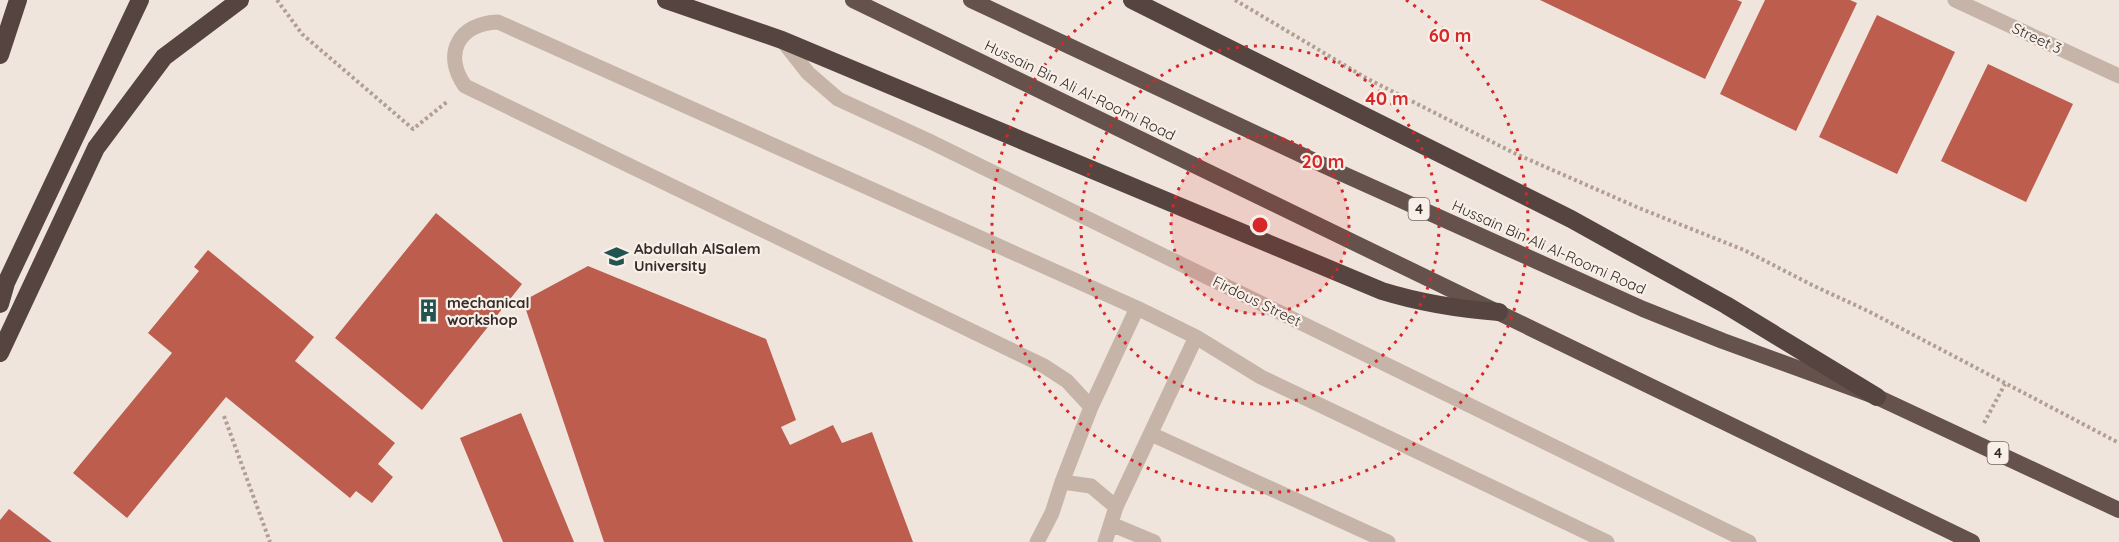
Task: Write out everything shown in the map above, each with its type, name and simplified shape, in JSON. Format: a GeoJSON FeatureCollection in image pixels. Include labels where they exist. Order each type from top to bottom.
{"type":"FeatureCollection","features":[{"type":"Feature","properties":{"kind":"highway"},"geometry":{"type":"LineString","coordinates":[[0,55],[18,0]]}},
{"type":"Feature","properties":{"kind":"highway"},"geometry":{"type":"LineString","coordinates":[[0,304],[6,283],[140,0]]}},
{"type":"Feature","properties":{"kind":"highway"},"geometry":{"type":"LineString","coordinates":[[0,353],[96,148],[164,57],[240,0]]}},
{"type":"Feature","properties":{"kind":"highway"},"geometry":{"type":"LineString","coordinates":[[666,0],[782,40],[1382,291],[1420,302],[1459,309],[1499,312]]}},
{"type":"Feature","properties":{"kind":"highway","name":"Hussain Bin Ali Al-Roomi Road"},"geometry":{"type":"LineString","coordinates":[[853,0],[1972,542]]}},
{"type":"Feature","properties":{"kind":"highway","name":"Hussain Bin Ali Al-Roomi Road"},"geometry":{"type":"LineString","coordinates":[[971,0],[1323,165],[1643,309],[1723,342],[1877,397],[2119,510]]}},
{"type":"Feature","properties":{"kind":"highway"},"geometry":{"type":"LineString","coordinates":[[1132,0],[1571,219],[1726,305],[1877,397]]}},
{"type":"Feature","properties":{"kind":"street","name":"Street 3"},"geometry":{"type":"LineString","coordinates":[[1955,0],[2119,76]]}},
{"type":"Feature","properties":{"kind":"street"},"geometry":{"type":"LineString","coordinates":[[1091,407],[1066,381],[1044,366],[465,86],[455,68],[455,53],[460,39],[470,29],[484,23],[498,22],[1137,308],[1196,337],[1260,377],[1607,542]]}},
{"type":"Feature","properties":{"kind":"street","name":"Firdous Street"},"geometry":{"type":"LineString","coordinates":[[782,40],[808,74],[838,99],[927,140],[1749,542]]}},
{"type":"Feature","properties":{"kind":"street"},"geometry":{"type":"LineString","coordinates":[[1038,542],[1052,513],[1091,407],[1137,308]]}},
{"type":"Feature","properties":{"kind":"street"},"geometry":{"type":"LineString","coordinates":[[1105,542],[1116,507],[1196,337]]}},
{"type":"Feature","properties":{"kind":"street"},"geometry":{"type":"LineString","coordinates":[[1151,434],[1388,542]]}},
{"type":"Feature","properties":{"kind":"street"},"geometry":{"type":"LineString","coordinates":[[1062,482],[1091,486],[1116,507]]}},
{"type":"Feature","properties":{"kind":"street"},"geometry":{"type":"LineString","coordinates":[[1111,525],[1154,542]]}},
{"type":"Feature","properties":{"kind":"path"},"geometry":{"type":"LineString","coordinates":[[277,0],[302,34],[413,129],[465,86]]}},
{"type":"Feature","properties":{"kind":"path"},"geometry":{"type":"LineString","coordinates":[[1235,0],[1366,78],[1506,149],[1639,208],[1744,250],[1814,286],[1868,310],[2119,442]]}},
{"type":"Feature","properties":{"kind":"path"},"geometry":{"type":"LineString","coordinates":[[1974,442],[2005,384]]}},
{"type":"Feature","properties":{"kind":"path"},"geometry":{"type":"LineString","coordinates":[[224,416],[270,542]]}},
{"type":"Feature","properties":{"kind":"building"},"geometry":{"type":"Polygon","coordinates":[[[1540,0],[1737,0],[1742,2],[1705,79],[1540,0]]]}},
{"type":"Feature","properties":{"kind":"building"},"geometry":{"type":"Polygon","coordinates":[[[1765,0],[1850,0],[1857,3],[1796,131],[1720,94],[1765,0]]]}},
{"type":"Feature","properties":{"kind":"building"},"geometry":{"type":"Polygon","coordinates":[[[1877,15],[1955,52],[1897,174],[1819,137],[1877,15]]]}},
{"type":"Feature","properties":{"kind":"building"},"geometry":{"type":"Polygon","coordinates":[[[1988,64],[2073,104],[2026,202],[1941,161],[1988,64]]]}},
{"type":"Feature","properties":{"kind":"building","name":"mechanical workshop"},"geometry":{"type":"Polygon","coordinates":[[[436,213],[522,284],[422,410],[335,338],[436,213]]]}},
{"type":"Feature","properties":{"kind":"building"},"geometry":{"type":"Polygon","coordinates":[[[208,250],[314,337],[295,361],[395,443],[378,464],[393,477],[372,503],[356,491],[350,498],[226,397],[127,518],[73,473],[172,353],[148,333],[199,271],[194,267],[208,250]]]}},
{"type":"Feature","properties":{"kind":"building"},"geometry":{"type":"Polygon","coordinates":[[[588,266],[766,339],[796,420],[781,427],[790,445],[833,425],[842,443],[872,432],[913,542],[604,542],[523,301],[588,266]]]}},
{"type":"Feature","properties":{"kind":"building"},"geometry":{"type":"Polygon","coordinates":[[[521,413],[574,542],[503,542],[460,438],[521,413]]]}},
{"type":"Feature","properties":{"kind":"building"},"geometry":{"type":"Polygon","coordinates":[[[9,509],[52,542],[0,542],[0,520],[9,509]]]}},
{"type":"Feature","properties":{"kind":"place","name":"Abdullah AlSalem University"},"geometry":{"type":"Point","coordinates":[616,257]}},
{"type":"Feature","properties":{"kind":"place","name":"mechanical workshop"},"geometry":{"type":"Point","coordinates":[429,311]}}]}
